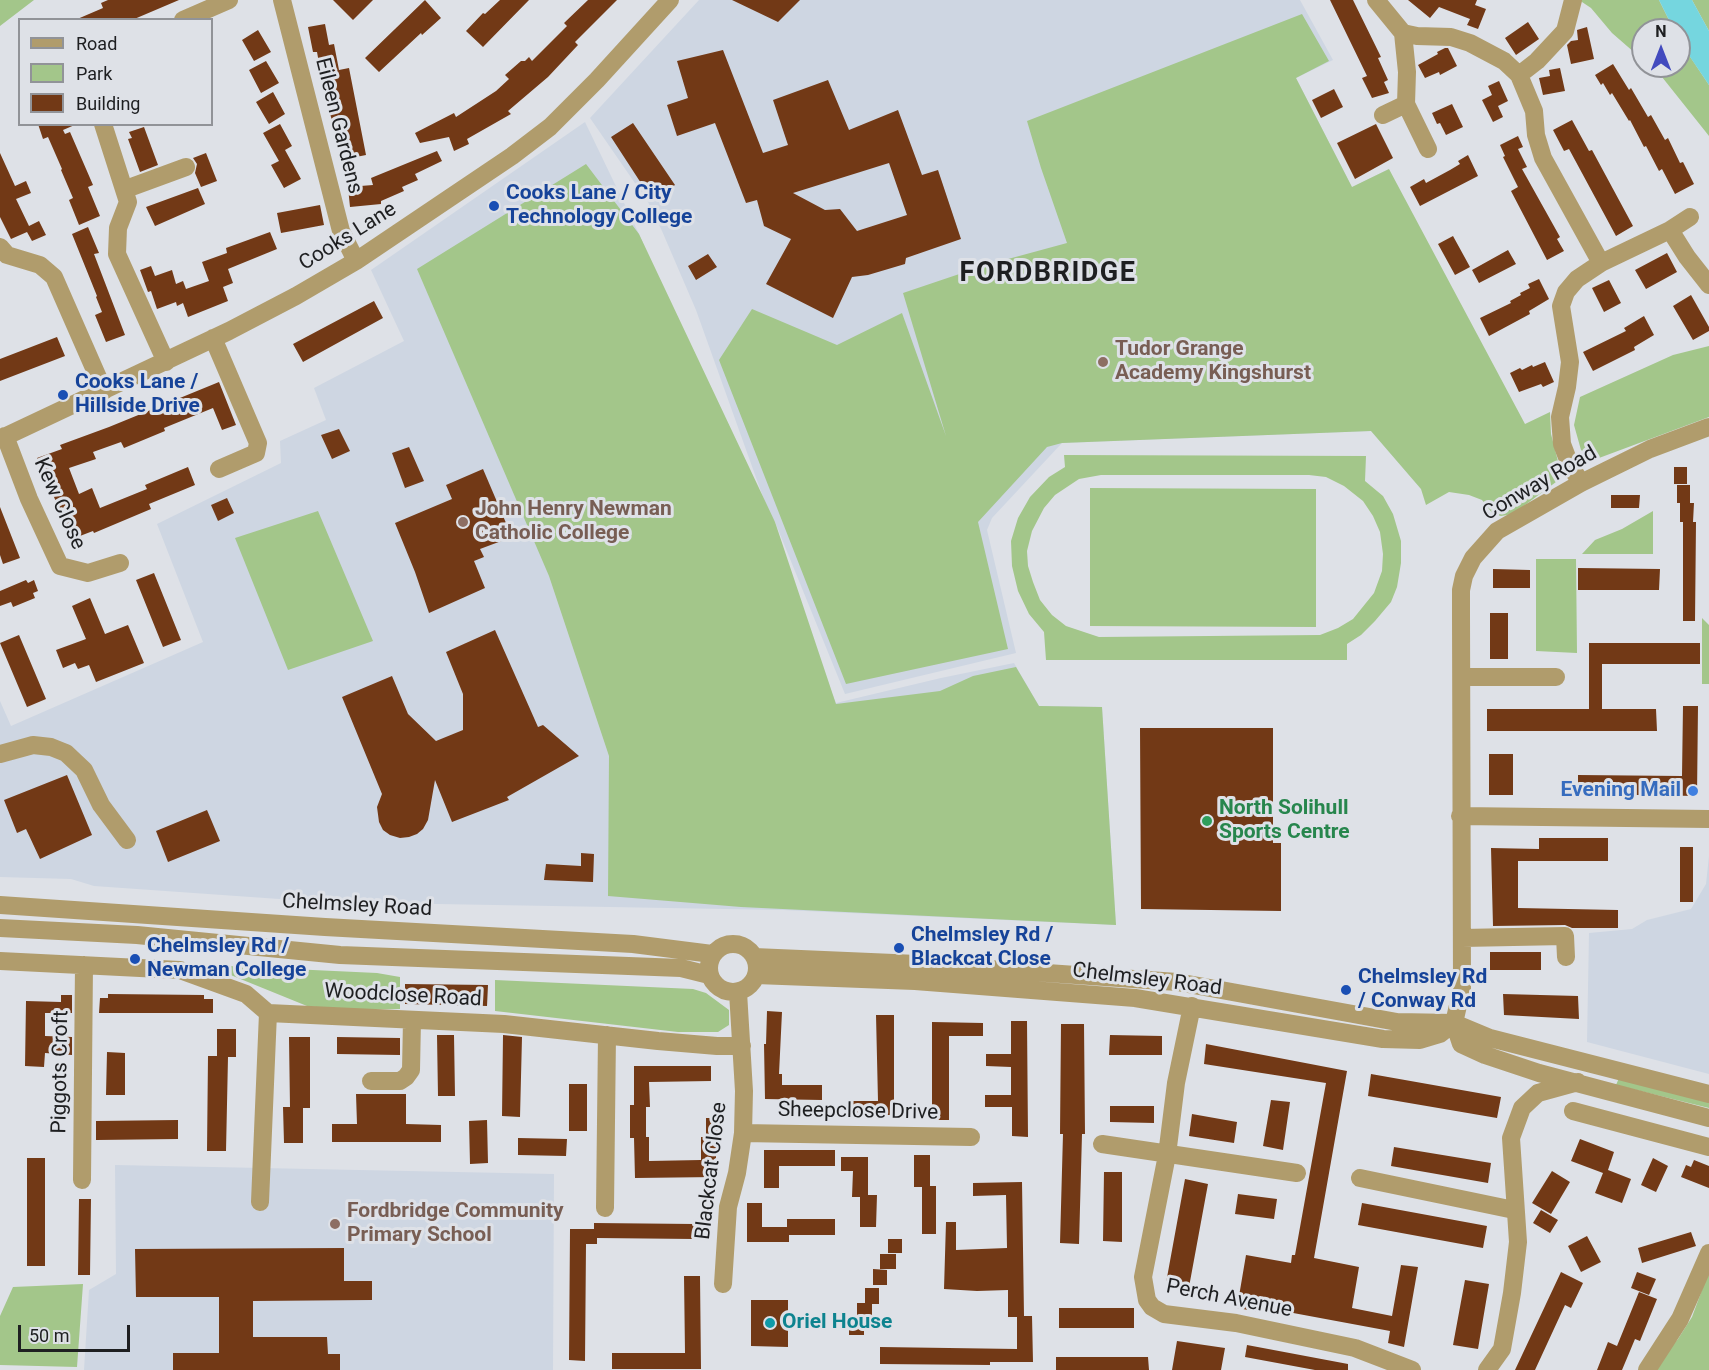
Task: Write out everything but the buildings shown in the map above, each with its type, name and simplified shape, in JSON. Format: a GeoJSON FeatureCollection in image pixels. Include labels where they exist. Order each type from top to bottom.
{"type":"FeatureCollection","features":[{"type":"Feature","properties":{"kind":"street"},"geometry":{"type":"LineString","coordinates":[[188,18],[229,0]]}},
{"type":"Feature","properties":{"kind":"street","name":"Eileen Gardens"},"geometry":{"type":"LineString","coordinates":[[282,0],[341,231],[356,261]]}},
{"type":"Feature","properties":{"kind":"street","name":"Cooks Lane"},"geometry":{"type":"LineString","coordinates":[[3,438],[166,362],[296,296],[356,261],[512,156],[550,127],[597,80],[670,0]]}},
{"type":"Feature","properties":{"kind":"street"},"geometry":{"type":"LineString","coordinates":[[1376,0],[1403,33],[1407,72],[1406,104],[1428,149]]}},
{"type":"Feature","properties":{"kind":"street"},"geometry":{"type":"LineString","coordinates":[[1519,75],[1538,61],[1565,31],[1573,0]]}},
{"type":"Feature","properties":{"kind":"street"},"geometry":{"type":"LineString","coordinates":[[1403,33],[1417,36],[1451,37],[1470,43],[1504,61],[1519,75],[1534,111],[1537,141],[1543,158],[1600,263]]}},
{"type":"Feature","properties":{"kind":"street"},"geometry":{"type":"LineString","coordinates":[[1383,115],[1406,104]]}},
{"type":"Feature","properties":{"kind":"street"},"geometry":{"type":"LineString","coordinates":[[104,126],[126,189],[128,202],[118,228],[117,254],[166,362]]}},
{"type":"Feature","properties":{"kind":"street"},"geometry":{"type":"LineString","coordinates":[[126,189],[186,167]]}},
{"type":"Feature","properties":{"kind":"street"},"geometry":{"type":"LineString","coordinates":[[1581,483],[1570,465],[1562,444],[1560,417],[1570,362],[1561,306],[1566,292],[1577,279],[1600,263],[1670,230],[1690,217]]}},
{"type":"Feature","properties":{"kind":"street"},"geometry":{"type":"LineString","coordinates":[[1670,230],[1709,285]]}},
{"type":"Feature","properties":{"kind":"street"},"geometry":{"type":"LineString","coordinates":[[0,247],[7,255],[40,265],[54,277],[104,391]]}},
{"type":"Feature","properties":{"kind":"street"},"geometry":{"type":"LineString","coordinates":[[213,338],[258,443],[256,453],[219,469]]}},
{"type":"Feature","properties":{"kind":"street","name":"Conway Road"},"geometry":{"type":"LineString","coordinates":[[1454,1023],[1462,988],[1461,590],[1464,576],[1473,558],[1497,531],[1581,483],[1650,450],[1709,426]]}},
{"type":"Feature","properties":{"kind":"street","name":"Kew Close"},"geometry":{"type":"LineString","coordinates":[[3,438],[60,566],[88,573],[120,562]]}},
{"type":"Feature","properties":{"kind":"street"},"geometry":{"type":"LineString","coordinates":[[1462,677],[1556,677]]}},
{"type":"Feature","properties":{"kind":"street"},"geometry":{"type":"LineString","coordinates":[[0,754],[33,745],[51,747],[66,753],[84,770],[101,805],[127,840]]}},
{"type":"Feature","properties":{"kind":"street"},"geometry":{"type":"LineString","coordinates":[[1461,816],[1709,819]]}},
{"type":"Feature","properties":{"kind":"street","name":"Chelmsley Road"},"geometry":{"type":"LineString","coordinates":[[0,905],[325,927],[633,944],[712,954],[722,946],[734,944],[743,946],[755,966]]}},
{"type":"Feature","properties":{"kind":"street"},"geometry":{"type":"LineString","coordinates":[[0,928],[137,935],[340,955],[681,968],[709,975]]}},
{"type":"Feature","properties":{"kind":"street"},"geometry":{"type":"LineString","coordinates":[[1462,938],[1565,936],[1566,957]]}},
{"type":"Feature","properties":{"kind":"street"},"geometry":{"type":"LineString","coordinates":[[712,954],[708,964],[709,975],[714,984],[722,990],[738,992],[750,985],[755,966]]}},
{"type":"Feature","properties":{"kind":"street"},"geometry":{"type":"LineString","coordinates":[[0,961],[180,970],[246,994],[268,1013],[260,1202]]}},
{"type":"Feature","properties":{"kind":"street","name":"Chelmsley Road"},"geometry":{"type":"LineString","coordinates":[[755,966],[918,964],[1178,982],[1396,1022],[1454,1023],[1490,1038],[1709,1094]]}},
{"type":"Feature","properties":{"kind":"street","name":"Piggots Croft"},"geometry":{"type":"LineString","coordinates":[[82,1180],[84,965]]}},
{"type":"Feature","properties":{"kind":"street","name":"Chelmsley Road"},"geometry":{"type":"LineString","coordinates":[[755,966],[1135,998],[1383,1039],[1420,1040],[1440,1034],[1454,1023]]}},
{"type":"Feature","properties":{"kind":"street","name":"Blackcat Close"},"geometry":{"type":"LineString","coordinates":[[723,1284],[728,1208],[737,1173],[743,1133],[744,1091],[738,992]]}},
{"type":"Feature","properties":{"kind":"street","name":"Perch Avenue"},"geometry":{"type":"LineString","coordinates":[[1192,1006],[1176,1083],[1167,1155],[1143,1277],[1147,1300],[1152,1308],[1164,1314],[1236,1323],[1355,1348],[1412,1370]]}},
{"type":"Feature","properties":{"kind":"street","name":"Woodclose Road"},"geometry":{"type":"LineString","coordinates":[[268,1013],[504,1024],[717,1046],[742,1046]]}},
{"type":"Feature","properties":{"kind":"street"},"geometry":{"type":"LineString","coordinates":[[371,1081],[400,1081],[411,1070],[412,1020]]}},
{"type":"Feature","properties":{"kind":"street"},"geometry":{"type":"LineString","coordinates":[[1454,1023],[1461,1044],[1485,1055],[1709,1118]]}},
{"type":"Feature","properties":{"kind":"street"},"geometry":{"type":"LineString","coordinates":[[605,1208],[607,1035]]}},
{"type":"Feature","properties":{"kind":"street"},"geometry":{"type":"LineString","coordinates":[[1487,1370],[1502,1349],[1518,1242],[1514,1210],[1511,1138],[1522,1108],[1538,1093],[1578,1082]]}},
{"type":"Feature","properties":{"kind":"street"},"geometry":{"type":"LineString","coordinates":[[1573,1111],[1709,1147]]}},
{"type":"Feature","properties":{"kind":"street","name":"Sheepclose Drive"},"geometry":{"type":"LineString","coordinates":[[743,1133],[971,1137]]}},
{"type":"Feature","properties":{"kind":"street"},"geometry":{"type":"LineString","coordinates":[[1102,1144],[1297,1173]]}},
{"type":"Feature","properties":{"kind":"street"},"geometry":{"type":"LineString","coordinates":[[1360,1178],[1514,1210]]}},
{"type":"Feature","properties":{"kind":"street"},"geometry":{"type":"LineString","coordinates":[[1647,1370],[1680,1318],[1709,1253]]}},
{"type":"Feature","properties":{"kind":"shaded area","name":"Tudor Grange Academy Kingshurst"},"geometry":{"type":"Polygon","coordinates":[[[699,0],[1300,0],[1333,60],[1296,78],[1352,187],[1389,169],[1421,489],[1371,431],[1062,443],[992,518],[987,530],[1016,653],[845,694],[775,522],[768,511],[696,310],[662,231],[648,202],[590,118],[699,0]]]}},
{"type":"Feature","properties":{"kind":"shaded area","name":"John Henry Newman Catholic College"},"geometry":{"type":"Polygon","coordinates":[[[585,122],[639,234],[770,532],[799,615],[836,703],[1014,663],[1039,706],[1102,707],[1116,925],[783,910],[322,902],[94,886],[71,879],[0,877],[0,701],[11,726],[203,642],[157,524],[281,463],[280,441],[326,420],[314,388],[404,341],[371,270],[585,122]]]}},
{"type":"Feature","properties":{"kind":"shaded area"},"geometry":{"type":"Polygon","coordinates":[[[1709,856],[1709,1074],[1587,1042],[1589,933],[1632,929],[1647,920],[1691,909],[1706,884],[1709,856]]]}},
{"type":"Feature","properties":{"kind":"shaded area","name":"Fordbridge Community Primary School"},"geometry":{"type":"Polygon","coordinates":[[[115,1165],[554,1174],[553,1370],[84,1370],[89,1290],[116,1274],[115,1165]]]}},
{"type":"Feature","properties":{"kind":"green space"},"geometry":{"type":"Polygon","coordinates":[[[0,0],[34,0],[0,26],[0,0]]]}},
{"type":"Feature","properties":{"kind":"green space"},"geometry":{"type":"Polygon","coordinates":[[[1579,0],[1659,0],[1668,18],[1631,18],[1631,50],[1612,33],[1591,8],[1579,0]]]}},
{"type":"Feature","properties":{"kind":"green space"},"geometry":{"type":"Polygon","coordinates":[[[1692,0],[1709,0],[1709,31],[1698,11],[1692,0]]]}},
{"type":"Feature","properties":{"kind":"green space","name":"Tudor Grange Academy Kingshurst"},"geometry":{"type":"Polygon","coordinates":[[[1302,14],[1329,61],[1296,78],[1352,187],[1389,169],[1525,424],[1550,412],[1551,434],[1561,473],[1556,482],[1513,514],[1501,516],[1493,514],[1482,500],[1449,492],[1426,505],[1421,489],[1371,431],[1062,443],[1047,447],[978,522],[1008,649],[846,684],[719,360],[752,309],[837,345],[902,313],[946,436],[903,293],[986,265],[1067,243],[1027,121],[1302,14]]]}},
{"type":"Feature","properties":{"kind":"green space"},"geometry":{"type":"Polygon","coordinates":[[[1691,58],[1709,85],[1709,136],[1663,78],[1691,78],[1691,58]]]}},
{"type":"Feature","properties":{"kind":"green space"},"geometry":{"type":"Polygon","coordinates":[[[586,164],[639,234],[775,522],[836,704],[940,691],[973,676],[1016,667],[1039,706],[1102,707],[1116,925],[741,907],[608,896],[609,756],[549,576],[417,269],[586,164]]]}},
{"type":"Feature","properties":{"kind":"green space"},"geometry":{"type":"Polygon","coordinates":[[[1709,346],[1709,417],[1599,458],[1590,457],[1581,450],[1574,425],[1580,397],[1673,355],[1709,346]]]}},
{"type":"Feature","properties":{"kind":"green space"},"geometry":{"type":"Polygon","coordinates":[[[1064,455],[1366,456],[1365,481],[1383,496],[1393,514],[1401,541],[1401,563],[1397,587],[1391,602],[1375,621],[1361,635],[1347,644],[1347,660],[1046,660],[1044,632],[1029,614],[1018,591],[1012,566],[1011,541],[1018,518],[1030,497],[1049,477],[1065,467],[1064,455]],[[1101,475],[1079,479],[1055,495],[1044,508],[1032,531],[1027,551],[1028,566],[1040,600],[1052,615],[1066,626],[1099,637],[1320,635],[1338,628],[1353,619],[1374,593],[1382,571],[1383,554],[1380,532],[1363,501],[1344,486],[1326,477],[1309,475],[1101,475]]]}},
{"type":"Feature","properties":{"kind":"green space"},"geometry":{"type":"Polygon","coordinates":[[[1090,488],[1316,489],[1316,627],[1090,626],[1090,488]]]}},
{"type":"Feature","properties":{"kind":"green space"},"geometry":{"type":"Polygon","coordinates":[[[318,511],[373,641],[288,670],[235,538],[318,511]]]}},
{"type":"Feature","properties":{"kind":"green space"},"geometry":{"type":"Polygon","coordinates":[[[1653,511],[1653,554],[1582,554],[1595,540],[1622,529],[1653,511]]]}},
{"type":"Feature","properties":{"kind":"green space"},"geometry":{"type":"Polygon","coordinates":[[[1536,559],[1576,559],[1577,653],[1536,651],[1536,559]]]}},
{"type":"Feature","properties":{"kind":"green space"},"geometry":{"type":"Polygon","coordinates":[[[1702,618],[1709,625],[1709,684],[1702,684],[1702,618]]]}},
{"type":"Feature","properties":{"kind":"green space"},"geometry":{"type":"Polygon","coordinates":[[[206,965],[377,973],[400,977],[400,1009],[345,1010],[307,1006],[206,965]]]}},
{"type":"Feature","properties":{"kind":"green space"},"geometry":{"type":"Polygon","coordinates":[[[495,980],[693,989],[706,993],[729,1010],[729,1025],[718,1032],[678,1032],[495,1011],[495,980]]]}},
{"type":"Feature","properties":{"kind":"green space"},"geometry":{"type":"Polygon","coordinates":[[[1619,1078],[1709,1101],[1709,1108],[1616,1085],[1619,1078]]]}},
{"type":"Feature","properties":{"kind":"green space"},"geometry":{"type":"Polygon","coordinates":[[[1709,1271],[1709,1370],[1654,1370],[1692,1317],[1709,1271]]]}},
{"type":"Feature","properties":{"kind":"green space"},"geometry":{"type":"Polygon","coordinates":[[[83,1284],[77,1367],[0,1365],[0,1316],[13,1287],[83,1284]]]}},
{"type":"Feature","properties":{"kind":"water"},"geometry":{"type":"Polygon","coordinates":[[[1659,0],[1692,0],[1709,31],[1709,85],[1691,58],[1691,18],[1668,18],[1659,0]]]}},
{"type":"Feature","properties":{"kind":"place","name":"Cooks Lane / City Technology College"},"geometry":{"type":"Point","coordinates":[494,206]}},
{"type":"Feature","properties":{"kind":"place","name":"Tudor Grange Academy Kingshurst"},"geometry":{"type":"Point","coordinates":[1103,362]}},
{"type":"Feature","properties":{"kind":"place","name":"Cooks Lane / Hillside Drive"},"geometry":{"type":"Point","coordinates":[63,395]}},
{"type":"Feature","properties":{"kind":"place","name":"John Henry Newman Catholic College"},"geometry":{"type":"Point","coordinates":[463,522]}},
{"type":"Feature","properties":{"kind":"place","name":"Evening Mail"},"geometry":{"type":"Point","coordinates":[1693,791]}},
{"type":"Feature","properties":{"kind":"place","name":"North Solihull Sports Centre"},"geometry":{"type":"Point","coordinates":[1207,821]}},
{"type":"Feature","properties":{"kind":"place","name":"Chelmsley Rd / Blackcat Close"},"geometry":{"type":"Point","coordinates":[899,948]}},
{"type":"Feature","properties":{"kind":"place","name":"Chelmsley Rd / Newman College"},"geometry":{"type":"Point","coordinates":[135,959]}},
{"type":"Feature","properties":{"kind":"place","name":"Chelmsley Rd / Conway Rd"},"geometry":{"type":"Point","coordinates":[1346,990]}},
{"type":"Feature","properties":{"kind":"place","name":"Fordbridge Community Primary School"},"geometry":{"type":"Point","coordinates":[335,1224]}},
{"type":"Feature","properties":{"kind":"place","name":"Oriel House"},"geometry":{"type":"Point","coordinates":[770,1323]}},
{"type":"Feature","properties":{"kind":"district","name":"FORDBRIDGE"},"geometry":{"type":"Point","coordinates":[1048,274]}}]}
